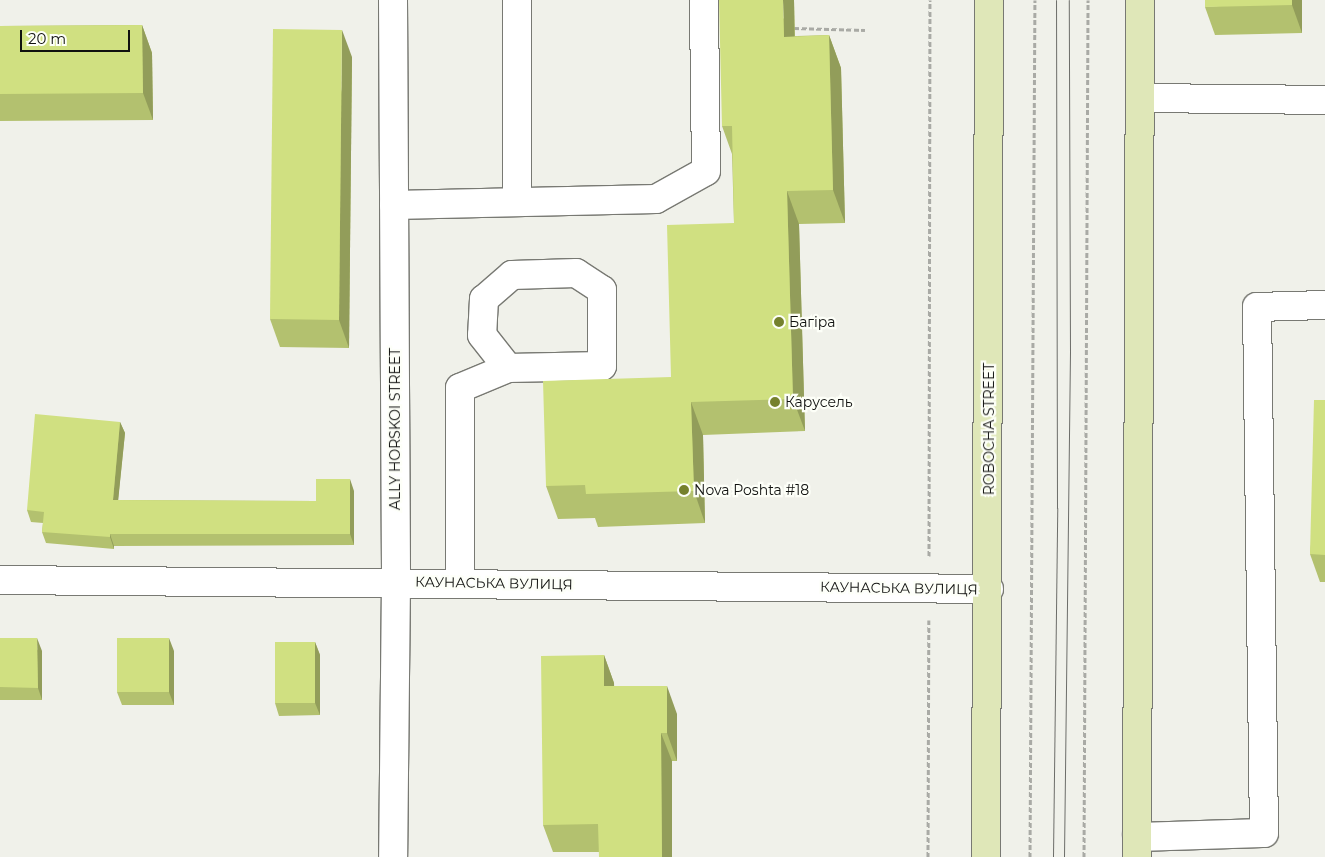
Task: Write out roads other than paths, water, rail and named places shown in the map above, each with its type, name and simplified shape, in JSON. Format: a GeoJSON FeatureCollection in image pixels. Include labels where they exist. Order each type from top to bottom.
{"type":"FeatureCollection","features":[{"type":"Feature","properties":{"kind":"main road","name":"ROBOCHA STREET"},"geometry":{"type":"LineString","coordinates":[[986,857],[989,589],[989,0]]}},
{"type":"Feature","properties":{"kind":"main road"},"geometry":{"type":"LineString","coordinates":[[1137,847],[1140,0]]}},
{"type":"Feature","properties":{"kind":"street","name":"ALLY HORSKOI STREET"},"geometry":{"type":"LineString","coordinates":[[392,0],[396,582],[393,857]]}},
{"type":"Feature","properties":{"kind":"street"},"geometry":{"type":"LineString","coordinates":[[517,0],[517,202]]}},
{"type":"Feature","properties":{"kind":"street"},"geometry":{"type":"LineString","coordinates":[[394,205],[656,199],[706,170],[704,0]]}},
{"type":"Feature","properties":{"kind":"street"},"geometry":{"type":"LineString","coordinates":[[1141,98],[1325,100]]}},
{"type":"Feature","properties":{"kind":"street"},"geometry":{"type":"LineString","coordinates":[[460,582],[460,388],[508,368],[602,366],[602,290],[576,273],[512,275],[484,299],[482,335],[508,368]]}},
{"type":"Feature","properties":{"kind":"street"},"geometry":{"type":"LineString","coordinates":[[1137,847],[1264,833],[1257,307],[1325,305]]}},
{"type":"Feature","properties":{"kind":"street","name":"КАУНАСЬКА ВУЛИЦЯ"},"geometry":{"type":"LineString","coordinates":[[0,580],[460,582],[989,589]]}},
{"type":"Feature","properties":{"kind":"tram line"},"geometry":{"type":"LineString","coordinates":[[1053,857],[1057,508],[1056,0]]}},
{"type":"Feature","properties":{"kind":"tram line"},"geometry":{"type":"LineString","coordinates":[[1064,857],[1070,351],[1069,0]]}},
{"type":"Feature","properties":{"kind":"place","name":"Багіра"},"geometry":{"type":"Point","coordinates":[779,322]}},
{"type":"Feature","properties":{"kind":"place","name":"Карусель"},"geometry":{"type":"Point","coordinates":[775,402]}},
{"type":"Feature","properties":{"kind":"place","name":"Nova Poshta #18"},"geometry":{"type":"Point","coordinates":[684,490]}}]}
